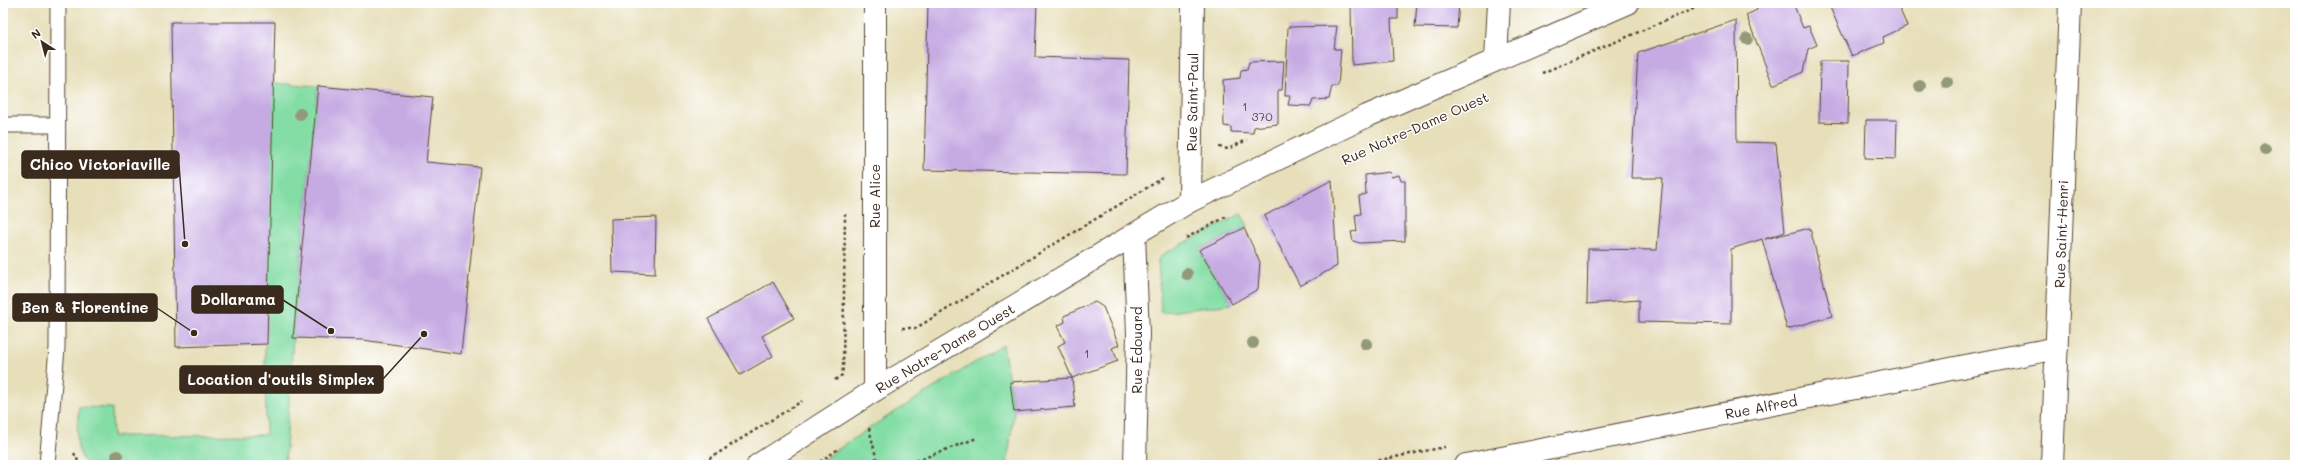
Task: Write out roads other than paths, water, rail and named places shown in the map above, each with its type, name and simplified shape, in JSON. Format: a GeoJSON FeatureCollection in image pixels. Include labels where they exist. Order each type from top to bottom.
{"type":"FeatureCollection","features":[{"type":"Feature","properties":{"kind":"street","name":"Rue Alice"},"geometry":{"type":"LineString","coordinates":[[875,3],[875,390]]}},
{"type":"Feature","properties":{"kind":"street","name":"Rue Saint-Paul"},"geometry":{"type":"LineString","coordinates":[[1190,200],[1193,3]]}},
{"type":"Feature","properties":{"kind":"street"},"geometry":{"type":"LineString","coordinates":[[1496,59],[1499,3]]}},
{"type":"Feature","properties":{"kind":"street","name":"Rue Notre-Dame Ouest"},"geometry":{"type":"LineString","coordinates":[[758,465],[875,390],[1190,200],[1340,129],[1496,59],[1628,3]]}},
{"type":"Feature","properties":{"kind":"street","name":"Rue Saint-Henri"},"geometry":{"type":"LineString","coordinates":[[2052,465],[2070,3]]}},
{"type":"Feature","properties":{"kind":"street","name":"Rue Édouard"},"geometry":{"type":"LineString","coordinates":[[1134,235],[1138,334],[1135,465]]}},
{"type":"Feature","properties":{"kind":"street","name":"Rue Alfred"},"geometry":{"type":"LineString","coordinates":[[1466,465],[2057,348]]}},
{"type":"Feature","properties":{"kind":"lane"},"geometry":{"type":"LineString","coordinates":[[47,465],[58,348],[58,3]]}},
{"type":"Feature","properties":{"kind":"lane"},"geometry":{"type":"LineString","coordinates":[[3,125],[57,125]]}},
{"type":"Feature","properties":{"kind":"place","name":"Chico Victoriaville"},"geometry":{"type":"Point","coordinates":[185,244]}},
{"type":"Feature","properties":{"kind":"place","name":"Dollarama"},"geometry":{"type":"Point","coordinates":[331,331]}},
{"type":"Feature","properties":{"kind":"place","name":"Ben & Florentine"},"geometry":{"type":"Point","coordinates":[194,333]}},
{"type":"Feature","properties":{"kind":"place","name":"Location d'outils Simplex"},"geometry":{"type":"Point","coordinates":[424,334]}}]}
